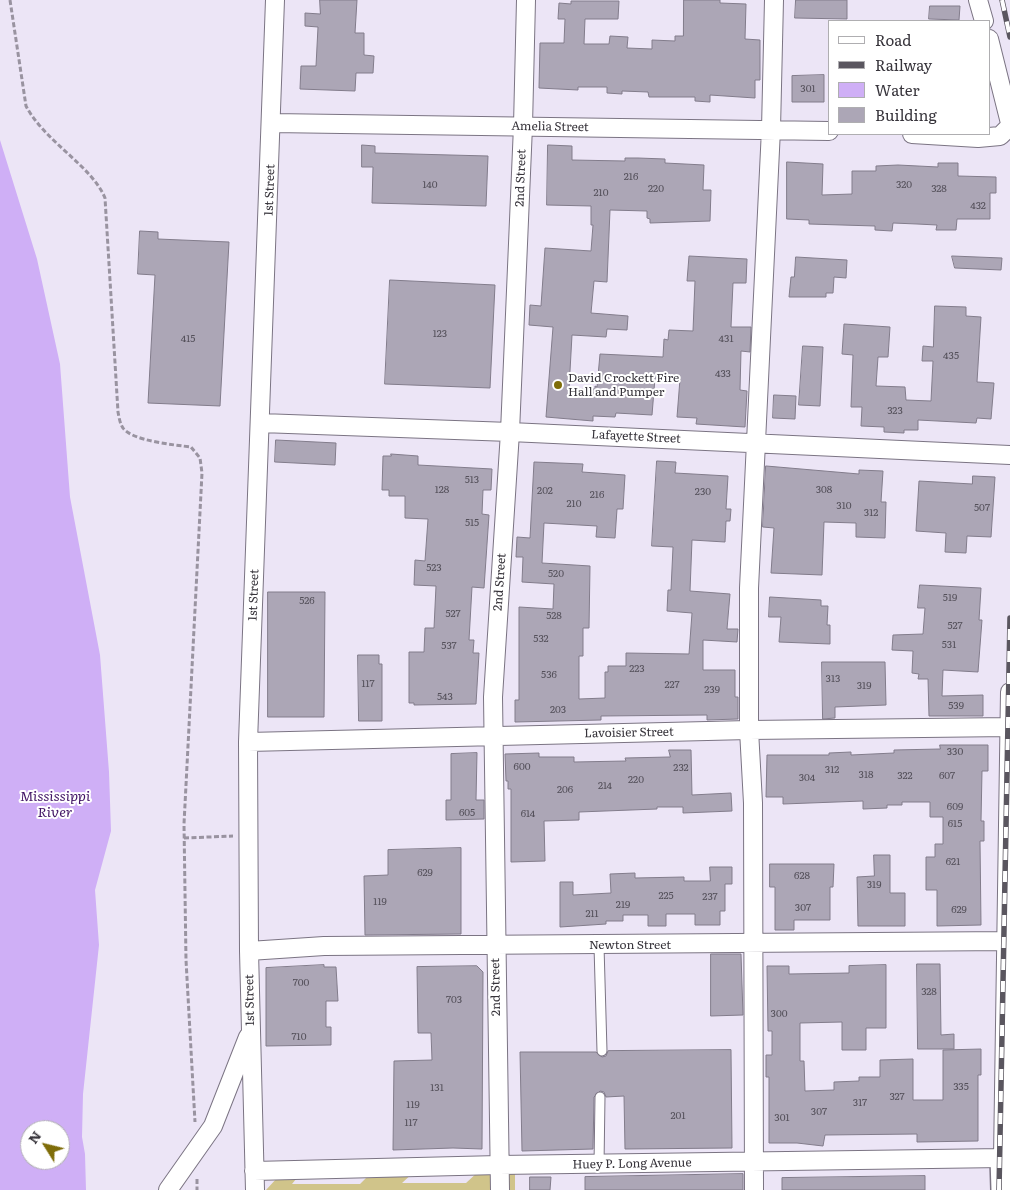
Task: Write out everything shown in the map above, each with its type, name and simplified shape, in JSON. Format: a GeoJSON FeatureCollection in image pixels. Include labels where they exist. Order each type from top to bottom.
{"type":"FeatureCollection","features":[{"type":"Feature","properties":{"kind":"main road"},"geometry":{"type":"LineString","coordinates":[[1004,1190],[1006,1158]]}},
{"type":"Feature","properties":{"kind":"street","name":"1st Street"},"geometry":{"type":"LineString","coordinates":[[254,1190],[249,951],[248,742],[275,0]]}},
{"type":"Feature","properties":{"kind":"street","name":"2nd Street"},"geometry":{"type":"LineString","coordinates":[[500,1190],[493,697],[510,432],[523,126],[526,0]]}},
{"type":"Feature","properties":{"kind":"street"},"geometry":{"type":"LineString","coordinates":[[754,1190],[753,803],[749,730],[749,588],[771,129],[774,0]]}},
{"type":"Feature","properties":{"kind":"street"},"geometry":{"type":"LineString","coordinates":[[978,0],[984,20]]}},
{"type":"Feature","properties":{"kind":"street"},"geometry":{"type":"LineString","coordinates":[[928,135],[978,138],[1000,136],[1010,125],[990,43]]}},
{"type":"Feature","properties":{"kind":"street","name":"Amelia Street"},"geometry":{"type":"LineString","coordinates":[[272,123],[828,131]]}},
{"type":"Feature","properties":{"kind":"street","name":"Lafayette Street"},"geometry":{"type":"LineString","coordinates":[[261,424],[510,432],[1010,455]]}},
{"type":"Feature","properties":{"kind":"street"},"geometry":{"type":"LineString","coordinates":[[1006,1158],[1010,692]]}},
{"type":"Feature","properties":{"kind":"street","name":"Lavoisier Street"},"geometry":{"type":"LineString","coordinates":[[248,742],[749,730],[1009,727]]}},
{"type":"Feature","properties":{"kind":"street","name":"Newton Street"},"geometry":{"type":"LineString","coordinates":[[249,951],[324,946],[599,946],[1007,941]]}},
{"type":"Feature","properties":{"kind":"street"},"geometry":{"type":"LineString","coordinates":[[168,1190],[213,1126],[251,1030]]}},
{"type":"Feature","properties":{"kind":"street","name":"Huey P. Long Avenue"},"geometry":{"type":"LineString","coordinates":[[254,1171],[499,1165],[1006,1158]]}},
{"type":"Feature","properties":{"kind":"lane"},"geometry":{"type":"LineString","coordinates":[[599,946],[602,1052]]}},
{"type":"Feature","properties":{"kind":"lane"},"geometry":{"type":"LineString","coordinates":[[599,1165],[600,1097]]}},
{"type":"Feature","properties":{"kind":"path"},"geometry":{"type":"LineString","coordinates":[[10,0],[26,106],[34,122],[96,182],[105,198],[118,412],[123,428],[132,435],[152,441],[191,447],[200,458],[202,473],[185,762],[184,838],[186,960],[197,1150]]}},
{"type":"Feature","properties":{"kind":"path"},"geometry":{"type":"LineString","coordinates":[[184,838],[248,836]]}},
{"type":"Feature","properties":{"kind":"shaded area"},"geometry":{"type":"Polygon","coordinates":[[[515,1170],[515,1190],[266,1190],[277,1178],[301,1173],[292,1184],[360,1184],[372,1172],[414,1172],[402,1183],[466,1183],[479,1171],[515,1170]]]}},
{"type":"Feature","properties":{"kind":"water","name":"Mississippi River"},"geometry":{"type":"Polygon","coordinates":[[[0,140],[37,259],[60,364],[70,497],[100,655],[109,772],[111,831],[95,890],[99,945],[83,1094],[82,1137],[85,1154],[86,1190],[0,1190],[0,140]]]}},
{"type":"Feature","properties":{"kind":"building"},"geometry":{"type":"Polygon","coordinates":[[[320,0],[357,0],[355,33],[364,33],[364,55],[374,56],[373,73],[356,73],[355,91],[300,89],[301,66],[316,66],[318,27],[305,26],[305,13],[320,14],[320,0]]]}},
{"type":"Feature","properties":{"kind":"building"},"geometry":{"type":"Polygon","coordinates":[[[684,0],[720,0],[720,3],[746,4],[745,39],[760,40],[760,80],[755,80],[755,98],[710,95],[710,102],[695,101],[695,97],[649,97],[648,92],[622,91],[622,94],[607,93],[607,87],[578,87],[578,90],[539,88],[540,43],[564,43],[565,19],[558,19],[559,3],[571,4],[571,1],[619,1],[618,19],[585,19],[584,44],[609,44],[610,36],[628,37],[627,48],[652,49],[652,40],[675,41],[675,36],[683,36],[684,0]]]}},
{"type":"Feature","properties":{"kind":"building"},"geometry":{"type":"Polygon","coordinates":[[[796,0],[847,0],[847,19],[795,18],[796,0]]]}},
{"type":"Feature","properties":{"kind":"building"},"geometry":{"type":"Polygon","coordinates":[[[930,6],[960,6],[959,20],[929,19],[930,6]]]}},
{"type":"Feature","properties":{"kind":"building"},"geometry":{"type":"Polygon","coordinates":[[[824,75],[824,102],[792,102],[792,76],[824,75]]]}},
{"type":"Feature","properties":{"kind":"building"},"geometry":{"type":"Polygon","coordinates":[[[362,145],[375,146],[375,153],[488,156],[486,206],[372,203],[373,167],[362,167],[362,145]]]}},
{"type":"Feature","properties":{"kind":"building"},"geometry":{"type":"Polygon","coordinates":[[[548,145],[572,146],[572,160],[625,161],[625,158],[665,159],[665,163],[704,165],[703,190],[711,190],[710,221],[650,223],[650,219],[647,218],[647,211],[610,210],[607,282],[594,281],[591,313],[628,316],[627,330],[607,329],[606,337],[572,335],[569,389],[595,389],[595,386],[597,387],[600,354],[663,357],[664,339],[668,340],[669,330],[693,331],[695,281],[687,281],[689,256],[747,259],[746,283],[733,283],[731,327],[751,327],[750,352],[741,351],[740,390],[747,391],[745,427],[696,424],[697,418],[677,417],[680,379],[655,378],[652,415],[616,413],[615,417],[593,416],[593,421],[546,417],[553,327],[529,325],[530,305],[541,306],[545,248],[591,251],[593,225],[591,225],[591,206],[547,205],[548,145]]]}},
{"type":"Feature","properties":{"kind":"building"},"geometry":{"type":"Polygon","coordinates":[[[787,162],[823,164],[822,195],[852,194],[852,171],[876,171],[876,166],[938,167],[938,163],[958,163],[958,176],[996,177],[996,193],[990,193],[990,219],[957,219],[956,230],[936,230],[937,225],[893,223],[892,231],[875,230],[875,226],[809,224],[809,220],[787,219],[787,162]]]}},
{"type":"Feature","properties":{"kind":"building"},"geometry":{"type":"Polygon","coordinates":[[[140,231],[158,232],[158,239],[229,242],[220,406],[148,403],[155,275],[138,274],[140,231]]]}},
{"type":"Feature","properties":{"kind":"building"},"geometry":{"type":"Polygon","coordinates":[[[952,256],[1002,258],[1001,270],[955,268],[952,256]]]}},
{"type":"Feature","properties":{"kind":"building"},"geometry":{"type":"Polygon","coordinates":[[[796,257],[847,260],[846,278],[834,277],[833,293],[826,293],[826,297],[789,297],[796,257]]]}},
{"type":"Feature","properties":{"kind":"building"},"geometry":{"type":"Polygon","coordinates":[[[390,280],[495,285],[490,388],[385,384],[390,280]]]}},
{"type":"Feature","properties":{"kind":"building"},"geometry":{"type":"Polygon","coordinates":[[[935,306],[966,307],[966,316],[981,317],[977,382],[994,383],[991,419],[977,418],[976,423],[918,420],[918,430],[904,430],[904,433],[884,432],[884,427],[861,426],[862,407],[851,407],[853,355],[842,354],[844,324],[890,327],[888,357],[878,357],[876,386],[905,387],[906,400],[931,401],[933,361],[922,361],[923,346],[933,347],[935,306]]]}},
{"type":"Feature","properties":{"kind":"building"},"geometry":{"type":"Polygon","coordinates":[[[803,346],[823,347],[820,406],[799,405],[803,346]]]}},
{"type":"Feature","properties":{"kind":"building"},"geometry":{"type":"Polygon","coordinates":[[[774,395],[796,396],[795,419],[773,418],[774,395]]]}},
{"type":"Feature","properties":{"kind":"building"},"geometry":{"type":"Polygon","coordinates":[[[276,440],[336,443],[335,465],[275,462],[276,440]]]}},
{"type":"Feature","properties":{"kind":"building"},"geometry":{"type":"Polygon","coordinates":[[[391,454],[418,456],[418,465],[492,469],[491,490],[483,490],[482,514],[489,515],[484,588],[472,587],[469,640],[474,640],[473,653],[479,653],[476,704],[414,705],[414,703],[409,703],[409,652],[424,652],[425,628],[434,628],[436,586],[414,585],[415,560],[425,561],[428,519],[405,518],[405,496],[389,496],[389,490],[382,490],[383,456],[391,456],[391,454]]]}},
{"type":"Feature","properties":{"kind":"building"},"geometry":{"type":"Polygon","coordinates":[[[657,461],[676,462],[675,473],[728,476],[726,509],[731,509],[730,521],[726,521],[725,542],[692,540],[690,591],[730,594],[727,629],[738,629],[737,642],[703,640],[703,670],[735,670],[735,697],[738,697],[738,719],[707,720],[707,715],[601,716],[601,720],[515,722],[515,700],[519,700],[519,607],[553,609],[554,584],[522,582],[523,557],[516,557],[517,537],[530,538],[534,462],[583,464],[582,472],[625,475],[623,509],[617,509],[615,538],[596,537],[597,526],[544,523],[542,563],[590,566],[589,628],[583,628],[583,656],[579,656],[579,699],[605,698],[605,672],[608,672],[608,666],[626,666],[626,653],[689,654],[692,613],[667,611],[668,590],[671,590],[673,547],[652,546],[657,461]]]}},
{"type":"Feature","properties":{"kind":"building"},"geometry":{"type":"Polygon","coordinates":[[[766,466],[859,474],[859,470],[883,471],[881,502],[886,502],[885,538],[856,537],[856,523],[824,522],[822,575],[771,573],[774,528],[763,527],[766,466]]]}},
{"type":"Feature","properties":{"kind":"building"},"geometry":{"type":"Polygon","coordinates":[[[973,476],[995,477],[991,537],[967,536],[966,553],[945,552],[946,533],[916,531],[919,481],[972,484],[973,476]]]}},
{"type":"Feature","properties":{"kind":"building"},"geometry":{"type":"Polygon","coordinates":[[[920,585],[981,588],[979,620],[982,620],[978,672],[943,670],[942,696],[983,695],[983,716],[929,716],[928,679],[918,679],[919,674],[912,673],[913,651],[892,650],[893,635],[923,634],[925,608],[918,608],[920,585]]]}},
{"type":"Feature","properties":{"kind":"building"},"geometry":{"type":"Polygon","coordinates":[[[268,592],[325,592],[324,717],[268,717],[268,592]]]}},
{"type":"Feature","properties":{"kind":"building"},"geometry":{"type":"Polygon","coordinates":[[[770,597],[821,600],[821,606],[828,606],[827,625],[830,625],[830,644],[779,642],[781,617],[769,617],[770,597]]]}},
{"type":"Feature","properties":{"kind":"building"},"geometry":{"type":"Polygon","coordinates":[[[358,655],[379,655],[379,664],[382,664],[382,721],[359,721],[358,655]]]}},
{"type":"Feature","properties":{"kind":"building"},"geometry":{"type":"Polygon","coordinates":[[[822,662],[885,662],[886,705],[835,707],[835,718],[823,719],[822,662]]]}},
{"type":"Feature","properties":{"kind":"building"},"geometry":{"type":"Polygon","coordinates":[[[940,745],[988,745],[988,771],[982,771],[981,821],[984,821],[984,841],[980,841],[981,925],[937,926],[937,890],[926,890],[926,857],[935,857],[935,844],[943,844],[943,817],[930,817],[930,802],[902,802],[902,805],[887,805],[887,808],[863,809],[863,801],[783,804],[783,797],[766,797],[767,755],[829,755],[829,753],[851,752],[851,755],[894,753],[894,750],[940,749],[940,745]]]}},
{"type":"Feature","properties":{"kind":"building"},"geometry":{"type":"Polygon","coordinates":[[[669,750],[691,750],[692,795],[731,793],[732,811],[683,813],[683,807],[657,807],[657,809],[579,812],[579,820],[544,821],[545,861],[511,862],[511,789],[508,789],[508,781],[506,781],[505,754],[539,753],[539,757],[574,757],[574,762],[626,761],[625,758],[670,757],[669,750]]]}},
{"type":"Feature","properties":{"kind":"building"},"geometry":{"type":"Polygon","coordinates":[[[477,753],[476,800],[484,800],[484,819],[446,820],[446,800],[451,800],[451,754],[477,753]]]}},
{"type":"Feature","properties":{"kind":"building"},"geometry":{"type":"Polygon","coordinates":[[[461,848],[461,934],[365,935],[364,876],[388,875],[388,850],[461,848]]]}},
{"type":"Feature","properties":{"kind":"building"},"geometry":{"type":"Polygon","coordinates":[[[874,855],[890,855],[890,893],[905,893],[905,926],[858,926],[857,877],[874,876],[874,855]]]}},
{"type":"Feature","properties":{"kind":"building"},"geometry":{"type":"Polygon","coordinates":[[[770,864],[834,864],[833,887],[830,887],[830,920],[794,920],[794,930],[775,930],[775,887],[770,887],[770,864]]]}},
{"type":"Feature","properties":{"kind":"building"},"geometry":{"type":"Polygon","coordinates":[[[710,867],[732,867],[732,884],[725,884],[725,911],[720,911],[720,925],[695,925],[695,914],[666,914],[666,926],[648,926],[648,915],[623,915],[623,921],[606,921],[606,924],[560,927],[560,882],[573,882],[573,895],[611,893],[610,874],[635,873],[635,878],[684,877],[684,881],[710,881],[710,867]]]}},
{"type":"Feature","properties":{"kind":"building"},"geometry":{"type":"Polygon","coordinates":[[[711,954],[741,954],[743,1015],[711,1016],[711,954]]]}},
{"type":"Feature","properties":{"kind":"building"},"geometry":{"type":"Polygon","coordinates":[[[917,964],[940,964],[941,1035],[954,1034],[954,1049],[918,1049],[917,964]]]}},
{"type":"Feature","properties":{"kind":"building"},"geometry":{"type":"Polygon","coordinates":[[[324,965],[324,967],[336,967],[338,1001],[326,1001],[326,1027],[331,1027],[331,1045],[266,1046],[266,968],[324,965]]]}},
{"type":"Feature","properties":{"kind":"building"},"geometry":{"type":"Polygon","coordinates":[[[886,965],[886,1028],[866,1028],[866,1050],[842,1050],[842,1022],[800,1023],[800,1061],[804,1061],[805,1091],[834,1090],[834,1082],[859,1081],[859,1077],[880,1077],[880,1060],[913,1059],[913,1100],[943,1100],[943,1050],[981,1049],[981,1075],[978,1075],[978,1141],[917,1142],[917,1134],[825,1135],[823,1146],[797,1143],[769,1143],[769,1077],[766,1077],[766,1055],[772,1055],[772,1031],[768,1031],[767,966],[789,966],[789,974],[849,973],[849,966],[886,965]]]}},
{"type":"Feature","properties":{"kind":"building"},"geometry":{"type":"Polygon","coordinates":[[[477,966],[483,972],[482,1149],[393,1150],[394,1061],[432,1060],[431,1033],[418,1033],[417,967],[477,966]]]}},
{"type":"Feature","properties":{"kind":"building"},"geometry":{"type":"Polygon","coordinates":[[[731,1050],[732,1148],[625,1149],[624,1096],[606,1097],[604,1092],[600,1091],[594,1097],[593,1149],[522,1151],[520,1052],[596,1052],[602,1057],[606,1056],[608,1051],[731,1050]]]}},
{"type":"Feature","properties":{"kind":"building"},"geometry":{"type":"Polygon","coordinates":[[[743,1174],[743,1190],[585,1190],[585,1177],[743,1174]]]}},
{"type":"Feature","properties":{"kind":"building"},"geometry":{"type":"Polygon","coordinates":[[[925,1176],[925,1190],[782,1190],[782,1178],[925,1176]]]}},
{"type":"Feature","properties":{"kind":"building"},"geometry":{"type":"Polygon","coordinates":[[[530,1177],[551,1177],[550,1190],[530,1190],[530,1177]]]}},
{"type":"Feature","properties":{"kind":"railway"},"geometry":{"type":"LineString","coordinates":[[1002,0],[1010,37]]}},
{"type":"Feature","properties":{"kind":"railway"},"geometry":{"type":"LineString","coordinates":[[999,1190],[1010,618]]}},
{"type":"Feature","properties":{"kind":"place","name":"David Crockett Fire Hall and Pumper"},"geometry":{"type":"Point","coordinates":[558,385]}}]}
